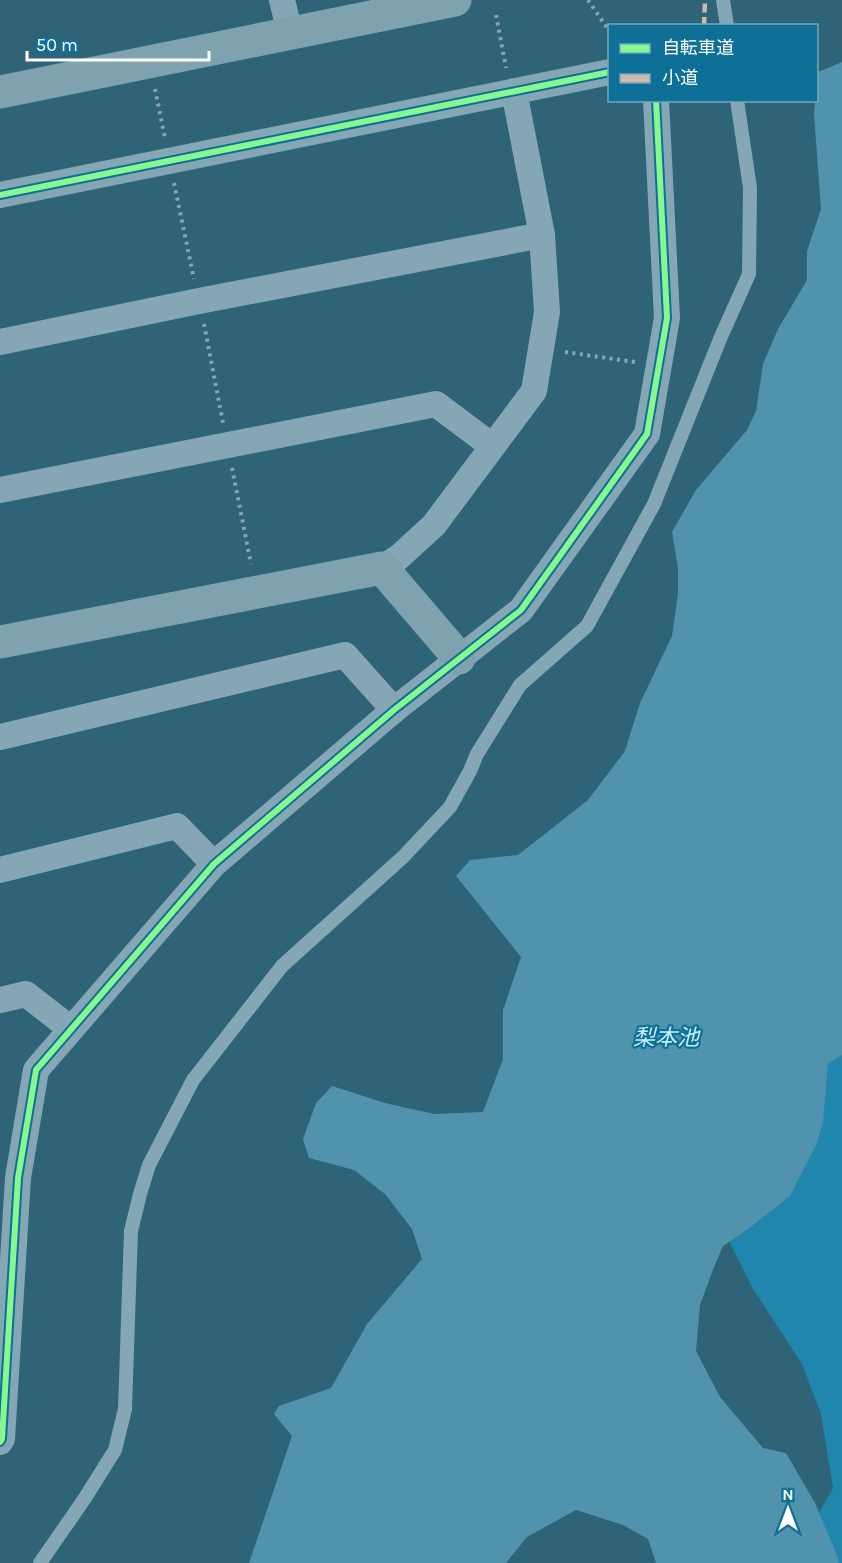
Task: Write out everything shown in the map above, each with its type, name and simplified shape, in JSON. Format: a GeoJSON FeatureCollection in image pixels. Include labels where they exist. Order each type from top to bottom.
{"type":"FeatureCollection","features":[{"type":"Feature","properties":{"kind":"street"},"geometry":{"type":"LineString","coordinates":[[282,0],[290,33]]}},
{"type":"Feature","properties":{"kind":"street"},"geometry":{"type":"LineString","coordinates":[[0,92],[455,0]]}},
{"type":"Feature","properties":{"kind":"street"},"geometry":{"type":"LineString","coordinates":[[0,195],[608,72]]}},
{"type":"Feature","properties":{"kind":"street"},"geometry":{"type":"LineString","coordinates":[[0,642],[382,568],[399,557],[434,525],[534,391],[547,312],[542,235],[514,91]]}},
{"type":"Feature","properties":{"kind":"street"},"geometry":{"type":"LineString","coordinates":[[0,1442],[2,1438],[9,1176],[36,1070],[214,864],[394,710],[521,610],[647,434],[667,318],[656,102]]}},
{"type":"Feature","properties":{"kind":"street"},"geometry":{"type":"LineString","coordinates":[[0,342],[542,235]]}},
{"type":"Feature","properties":{"kind":"street"},"geometry":{"type":"LineString","coordinates":[[0,490],[436,404],[492,446]]}},
{"type":"Feature","properties":{"kind":"street"},"geometry":{"type":"LineString","coordinates":[[382,568],[459,658]]}},
{"type":"Feature","properties":{"kind":"street"},"geometry":{"type":"LineString","coordinates":[[0,737],[345,655],[394,710]]}},
{"type":"Feature","properties":{"kind":"street"},"geometry":{"type":"LineString","coordinates":[[0,870],[177,826],[214,864]]}},
{"type":"Feature","properties":{"kind":"street"},"geometry":{"type":"LineString","coordinates":[[0,1000],[26,994],[71,1029]]}},
{"type":"Feature","properties":{"kind":"lane"},"geometry":{"type":"LineString","coordinates":[[723,0],[727,24]]}},
{"type":"Feature","properties":{"kind":"lane"},"geometry":{"type":"LineString","coordinates":[[40,1563],[115,1450],[125,1409],[131,1231],[149,1165],[193,1080],[282,966],[403,856],[450,807],[477,754],[520,685],[587,626],[654,504],[720,339],[749,274],[750,188],[737,102]]}},
{"type":"Feature","properties":{"kind":"path"},"geometry":{"type":"LineString","coordinates":[[588,0],[608,30]]}},
{"type":"Feature","properties":{"kind":"path"},"geometry":{"type":"LineString","coordinates":[[496,15],[509,81],[514,91]]}},
{"type":"Feature","properties":{"kind":"path"},"geometry":{"type":"LineString","coordinates":[[154,84],[257,591]]}},
{"type":"Feature","properties":{"kind":"path"},"geometry":{"type":"LineString","coordinates":[[541,348],[659,366]]}},
{"type":"Feature","properties":{"kind":"shaded area"},"geometry":{"type":"Polygon","coordinates":[[[842,961],[842,1563],[753,1563],[801,1544],[833,1488],[821,1414],[802,1364],[753,1289],[728,1239],[842,961]]]}},
{"type":"Feature","properties":{"kind":"water","name":"梨本池"},"geometry":{"type":"Polygon","coordinates":[[[842,62],[842,1055],[828,1063],[823,1123],[816,1145],[790,1196],[723,1246],[700,1305],[696,1351],[720,1397],[763,1448],[786,1453],[815,1503],[839,1560],[838,1563],[656,1563],[648,1539],[623,1525],[576,1510],[527,1537],[506,1563],[249,1563],[292,1436],[274,1414],[279,1406],[331,1388],[367,1324],[422,1259],[412,1229],[385,1194],[354,1170],[309,1158],[303,1139],[316,1103],[332,1086],[385,1103],[434,1114],[483,1112],[503,1059],[503,1010],[521,957],[456,876],[470,860],[518,855],[588,800],[625,751],[640,703],[672,636],[678,594],[678,568],[672,532],[696,490],[747,430],[756,411],[763,364],[778,329],[807,280],[807,251],[821,209],[814,114],[815,102],[818,102],[818,72],[842,62]]]}},
{"type":"Feature","properties":{"kind":"marked path"},"geometry":{"type":"LineString","coordinates":[[704,24],[705,0]]}},
{"type":"Feature","properties":{"kind":"cycle path"},"geometry":{"type":"LineString","coordinates":[[0,195],[608,72]]}},
{"type":"Feature","properties":{"kind":"cycle path"},"geometry":{"type":"LineString","coordinates":[[0,1442],[18,1178],[36,1070],[214,864],[394,710],[521,610],[647,434],[667,318],[656,102]]}}]}
